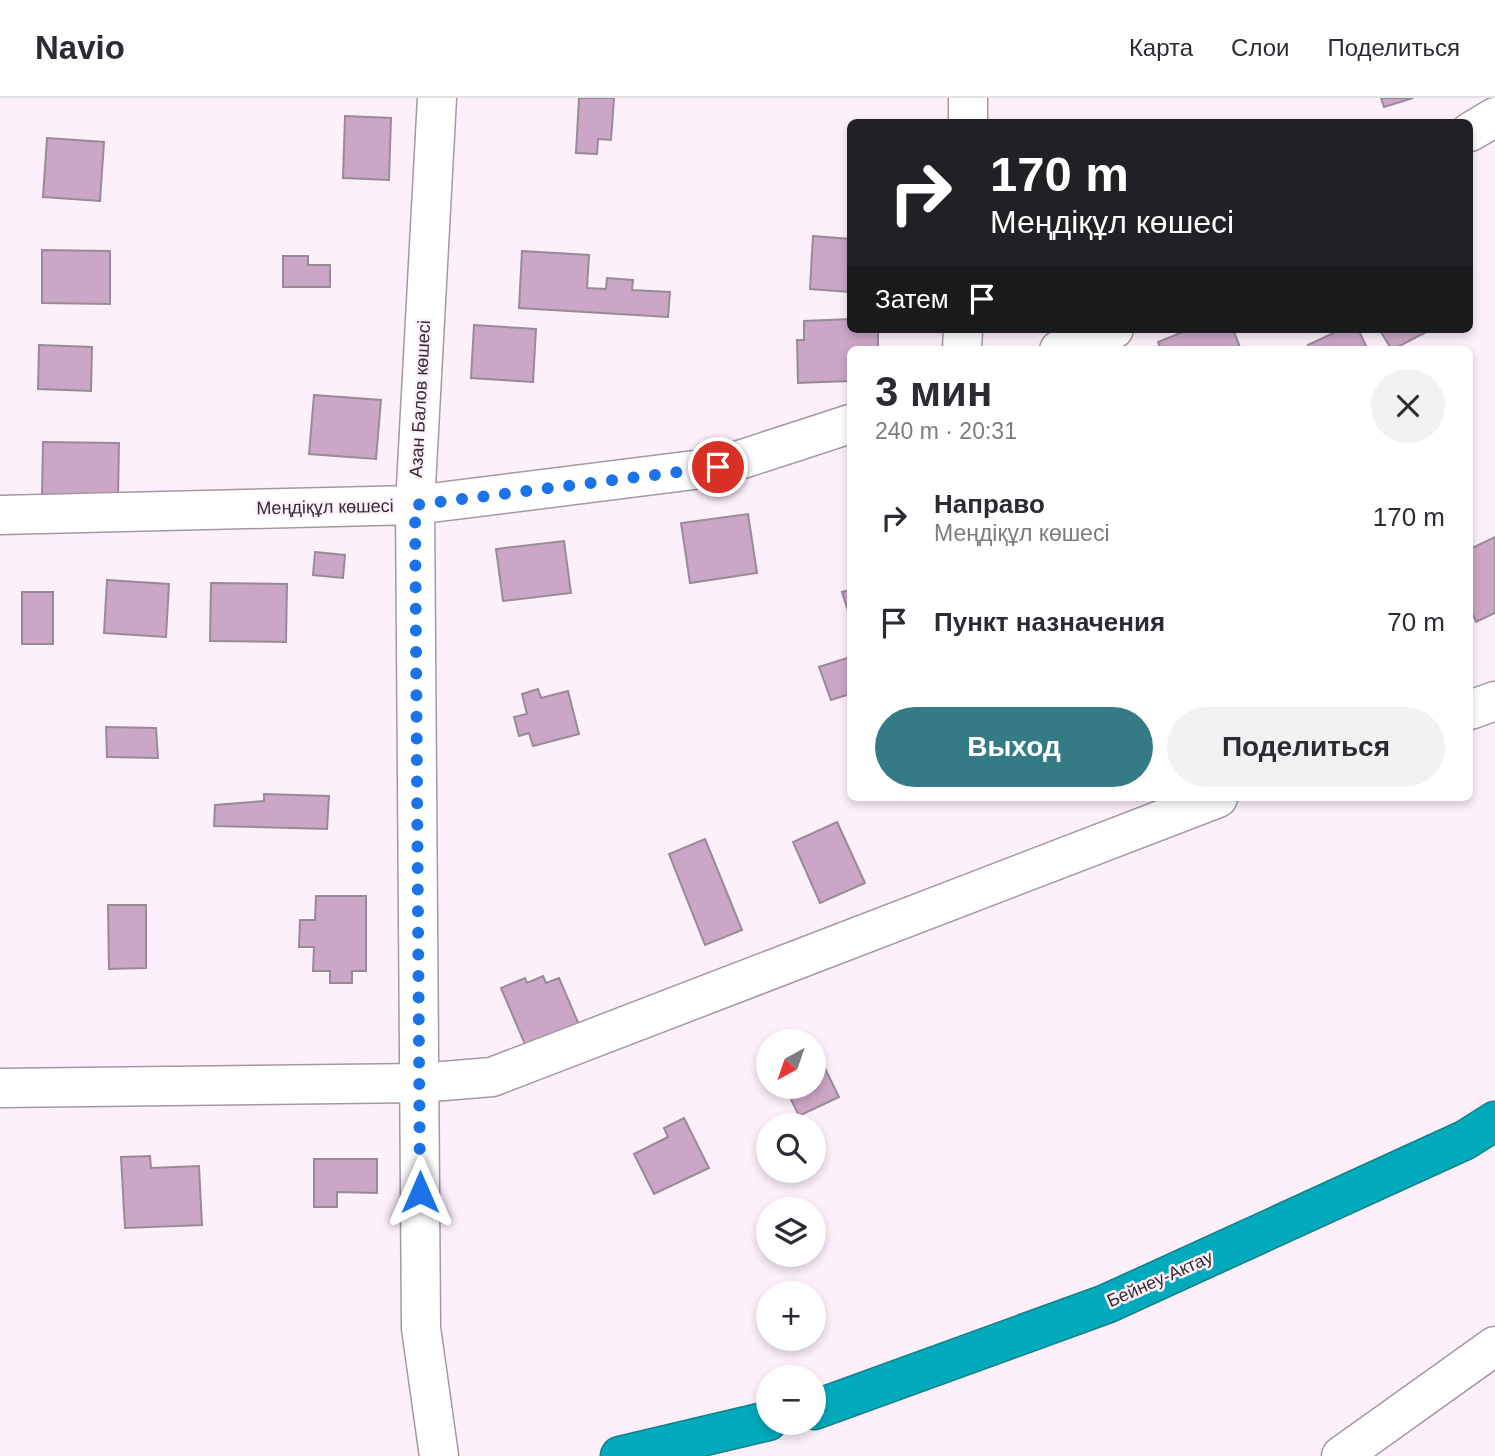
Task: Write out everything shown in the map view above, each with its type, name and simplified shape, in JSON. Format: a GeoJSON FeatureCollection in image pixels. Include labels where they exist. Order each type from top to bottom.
{"type":"FeatureCollection","features":[{"type":"Feature","properties":{"kind":"highway","name":"Бейнеу-Актау"},"geometry":{"type":"LineString","coordinates":[[826,1406],[1106,1304],[1465,1140],[1495,1121]]}},
{"type":"Feature","properties":{"kind":"highway"},"geometry":{"type":"LineString","coordinates":[[620,1456],[756,1424]]}},
{"type":"Feature","properties":{"kind":"street","name":"Азан Балов көшесі"},"geometry":{"type":"LineString","coordinates":[[437,98],[415,505],[421,1328],[439,1456]]}},
{"type":"Feature","properties":{"kind":"street"},"geometry":{"type":"LineString","coordinates":[[968,98],[968,119]]}},
{"type":"Feature","properties":{"kind":"street"},"geometry":{"type":"LineString","coordinates":[[1473,130],[1495,117]]}},
{"type":"Feature","properties":{"kind":"street"},"geometry":{"type":"LineString","coordinates":[[1069,346],[1104,333]]}},
{"type":"Feature","properties":{"kind":"street","name":"Меңдіқұл көшесі"},"geometry":{"type":"LineString","coordinates":[[0,515],[415,505],[718,467],[847,425]]}},
{"type":"Feature","properties":{"kind":"street"},"geometry":{"type":"LineString","coordinates":[[1473,709],[1495,701]]}},
{"type":"Feature","properties":{"kind":"street"},"geometry":{"type":"LineString","coordinates":[[0,1088],[419,1083],[492,1077],[1159,818],[1209,801]]}},
{"type":"Feature","properties":{"kind":"street"},"geometry":{"type":"LineString","coordinates":[[1341,1456],[1495,1346]]}},
{"type":"Feature","properties":{"kind":"building"},"geometry":{"type":"Polygon","coordinates":[[[579,98],[614,98],[611,140],[598,139],[597,154],[576,153],[579,98]]]}},
{"type":"Feature","properties":{"kind":"building"},"geometry":{"type":"Polygon","coordinates":[[[1381,98],[1413,98],[1384,107],[1381,98]]]}},
{"type":"Feature","properties":{"kind":"building"},"geometry":{"type":"Polygon","coordinates":[[[345,116],[391,118],[389,180],[343,178],[345,116]]]}},
{"type":"Feature","properties":{"kind":"building"},"geometry":{"type":"Polygon","coordinates":[[[47,138],[104,142],[100,201],[43,197],[47,138]]]}},
{"type":"Feature","properties":{"kind":"building"},"geometry":{"type":"Polygon","coordinates":[[[813,236],[847,239],[847,292],[810,289],[813,236]]]}},
{"type":"Feature","properties":{"kind":"building"},"geometry":{"type":"Polygon","coordinates":[[[42,250],[110,251],[110,304],[42,303],[42,250]]]}},
{"type":"Feature","properties":{"kind":"building"},"geometry":{"type":"Polygon","coordinates":[[[522,251],[589,255],[587,288],[606,289],[607,278],[633,280],[632,290],[670,292],[668,317],[519,308],[522,251]]]}},
{"type":"Feature","properties":{"kind":"building"},"geometry":{"type":"Polygon","coordinates":[[[283,256],[308,256],[308,265],[330,265],[330,287],[283,287],[283,256]]]}},
{"type":"Feature","properties":{"kind":"building"},"geometry":{"type":"Polygon","coordinates":[[[847,319],[847,333],[878,333],[878,346],[847,346],[847,381],[798,383],[797,340],[804,340],[804,321],[847,319]]]}},
{"type":"Feature","properties":{"kind":"building"},"geometry":{"type":"Polygon","coordinates":[[[474,325],[536,329],[533,382],[471,378],[474,325]]]}},
{"type":"Feature","properties":{"kind":"building"},"geometry":{"type":"Polygon","coordinates":[[[1180,333],[1235,333],[1239,346],[1160,346],[1158,342],[1180,333]]]}},
{"type":"Feature","properties":{"kind":"building"},"geometry":{"type":"Polygon","coordinates":[[[1334,333],[1360,333],[1366,346],[1309,346],[1334,333]]]}},
{"type":"Feature","properties":{"kind":"building"},"geometry":{"type":"Polygon","coordinates":[[[1381,333],[1424,333],[1400,346],[1390,346],[1381,333]]]}},
{"type":"Feature","properties":{"kind":"building"},"geometry":{"type":"Polygon","coordinates":[[[39,345],[92,347],[91,391],[38,389],[39,345]]]}},
{"type":"Feature","properties":{"kind":"building"},"geometry":{"type":"Polygon","coordinates":[[[314,395],[381,400],[376,459],[309,454],[314,395]]]}},
{"type":"Feature","properties":{"kind":"building"},"geometry":{"type":"Polygon","coordinates":[[[43,442],[119,443],[118,495],[42,494],[43,442]]]}},
{"type":"Feature","properties":{"kind":"building"},"geometry":{"type":"Polygon","coordinates":[[[748,514],[757,573],[690,583],[681,523],[748,514]]]}},
{"type":"Feature","properties":{"kind":"building"},"geometry":{"type":"Polygon","coordinates":[[[1495,537],[1495,613],[1476,622],[1473,615],[1473,548],[1495,537]]]}},
{"type":"Feature","properties":{"kind":"building"},"geometry":{"type":"Polygon","coordinates":[[[564,541],[571,593],[503,601],[496,549],[564,541]]]}},
{"type":"Feature","properties":{"kind":"building"},"geometry":{"type":"Polygon","coordinates":[[[315,552],[345,555],[343,578],[313,575],[315,552]]]}},
{"type":"Feature","properties":{"kind":"building"},"geometry":{"type":"Polygon","coordinates":[[[107,580],[169,584],[166,637],[104,633],[107,580]]]}},
{"type":"Feature","properties":{"kind":"building"},"geometry":{"type":"Polygon","coordinates":[[[211,583],[287,584],[286,642],[210,641],[211,583]]]}},
{"type":"Feature","properties":{"kind":"building"},"geometry":{"type":"Polygon","coordinates":[[[847,591],[847,608],[842,592],[847,591]]]}},
{"type":"Feature","properties":{"kind":"building"},"geometry":{"type":"Polygon","coordinates":[[[22,592],[53,592],[53,644],[22,644],[22,592]]]}},
{"type":"Feature","properties":{"kind":"building"},"geometry":{"type":"Polygon","coordinates":[[[847,658],[847,695],[831,700],[819,667],[847,658]]]}},
{"type":"Feature","properties":{"kind":"building"},"geometry":{"type":"Polygon","coordinates":[[[538,689],[541,698],[568,691],[579,734],[533,746],[529,733],[519,736],[514,717],[527,714],[522,694],[538,689]]]}},
{"type":"Feature","properties":{"kind":"building"},"geometry":{"type":"Polygon","coordinates":[[[106,727],[156,728],[158,758],[107,757],[106,727]]]}},
{"type":"Feature","properties":{"kind":"building"},"geometry":{"type":"Polygon","coordinates":[[[264,794],[329,796],[327,829],[214,826],[215,805],[264,801],[264,794]]]}},
{"type":"Feature","properties":{"kind":"building"},"geometry":{"type":"Polygon","coordinates":[[[837,822],[865,883],[820,903],[793,842],[837,822]]]}},
{"type":"Feature","properties":{"kind":"building"},"geometry":{"type":"Polygon","coordinates":[[[705,839],[742,930],[705,945],[669,854],[705,839]]]}},
{"type":"Feature","properties":{"kind":"building"},"geometry":{"type":"Polygon","coordinates":[[[316,896],[366,896],[366,971],[352,971],[352,983],[330,983],[330,971],[313,971],[314,947],[299,947],[300,920],[315,920],[316,896]]]}},
{"type":"Feature","properties":{"kind":"building"},"geometry":{"type":"Polygon","coordinates":[[[108,905],[146,905],[146,968],[109,969],[108,905]]]}},
{"type":"Feature","properties":{"kind":"building"},"geometry":{"type":"Polygon","coordinates":[[[543,976],[546,983],[559,978],[580,1027],[527,1049],[501,988],[525,978],[527,983],[543,976]]]}},
{"type":"Feature","properties":{"kind":"building"},"geometry":{"type":"Polygon","coordinates":[[[826,1070],[839,1097],[805,1113],[798,1113],[791,1099],[826,1099],[826,1070]]]}},
{"type":"Feature","properties":{"kind":"building"},"geometry":{"type":"Polygon","coordinates":[[[684,1118],[709,1168],[654,1194],[634,1154],[668,1137],[664,1128],[684,1118]]]}},
{"type":"Feature","properties":{"kind":"building"},"geometry":{"type":"Polygon","coordinates":[[[150,1156],[151,1168],[199,1166],[202,1225],[125,1228],[121,1157],[150,1156]]]}},
{"type":"Feature","properties":{"kind":"building"},"geometry":{"type":"Polygon","coordinates":[[[314,1159],[377,1159],[377,1193],[337,1192],[337,1207],[314,1207],[314,1159]]]}},
{"type":"Feature","properties":{"kind":"route"},"geometry":{"type":"LineString","coordinates":[[420,1192],[415,505],[718,467]]}}]}
